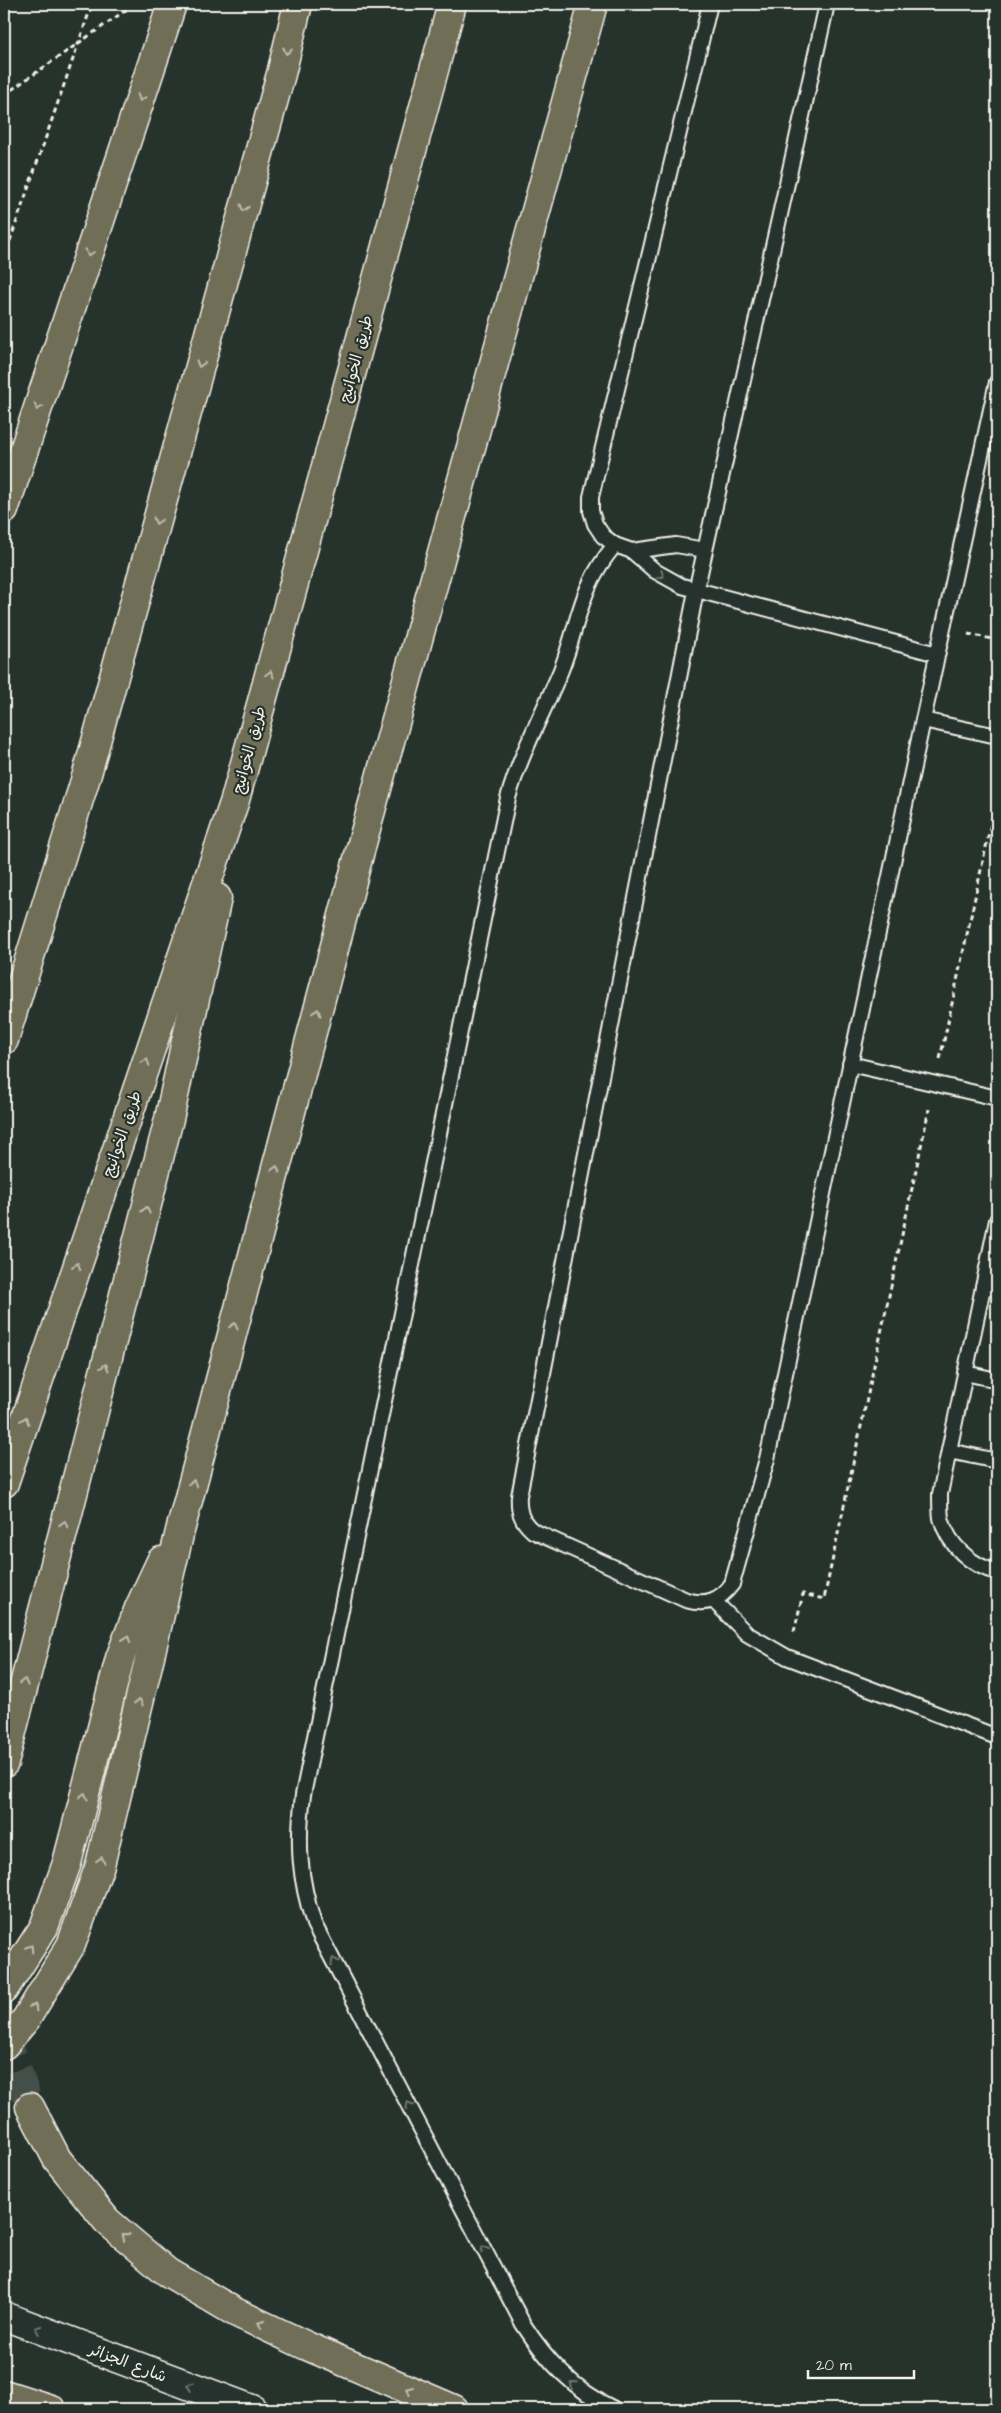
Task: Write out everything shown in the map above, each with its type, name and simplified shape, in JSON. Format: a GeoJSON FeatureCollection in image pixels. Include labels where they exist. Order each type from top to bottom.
{"type":"FeatureCollection","features":[{"type":"Feature","properties":{"kind":"highway"},"geometry":{"type":"LineString","coordinates":[[4,510],[172,4]]}},
{"type":"Feature","properties":{"kind":"highway"},"geometry":{"type":"LineString","coordinates":[[4,1040],[89,764],[281,74],[298,4]]}},
{"type":"Feature","properties":{"kind":"highway","name":"طريق الخوانيج"},"geometry":{"type":"LineString","coordinates":[[4,1482],[235,800],[452,4]]}},
{"type":"Feature","properties":{"kind":"highway"},"geometry":{"type":"LineString","coordinates":[[4,2045],[26,2019],[71,1945],[100,1865],[180,1530],[361,845],[593,4]]}},
{"type":"Feature","properties":{"kind":"highway"},"geometry":{"type":"LineString","coordinates":[[4,1763],[169,1119],[204,965],[235,800]]}},
{"type":"Feature","properties":{"kind":"highway"},"geometry":{"type":"LineString","coordinates":[[4,1989],[44,1927],[67,1863],[120,1658],[162,1559],[180,1530]]}},
{"type":"Feature","properties":{"kind":"highway"},"geometry":{"type":"LineString","coordinates":[[30,2107],[57,2159],[107,2221],[167,2272],[235,2312],[308,2346],[454,2409]]}},
{"type":"Feature","properties":{"kind":"highway"},"geometry":{"type":"LineString","coordinates":[[4,2394],[51,2409]]}},
{"type":"Feature","properties":{"kind":"main road","name":"شارع الجزائر"},"geometry":{"type":"LineString","coordinates":[[4,2316],[252,2409]]}},
{"type":"Feature","properties":{"kind":"lane"},"geometry":{"type":"LineString","coordinates":[[710,4],[591,497],[591,511],[595,524],[603,536],[615,545],[632,551],[662,575],[696,591],[937,654]]}},
{"type":"Feature","properties":{"kind":"lane"},"geometry":{"type":"LineString","coordinates":[[827,4],[696,591],[518,1506],[520,1516],[533,1531],[686,1600],[700,1604],[714,1601],[724,1594],[732,1584],[767,1459],[937,654],[997,382]]}},
{"type":"Feature","properties":{"kind":"lane"},"geometry":{"type":"LineString","coordinates":[[614,2409],[580,2389],[558,2371],[539,2348],[523,2324],[314,1924],[304,1893],[299,1860],[299,1828],[303,1795],[508,798],[523,753],[560,671],[585,592],[598,564],[615,545]]}},
{"type":"Feature","properties":{"kind":"lane"},"geometry":{"type":"LineString","coordinates":[[632,551],[676,545],[705,550]]}},
{"type":"Feature","properties":{"kind":"lane"},"geometry":{"type":"LineString","coordinates":[[923,720],[997,736]]}},
{"type":"Feature","properties":{"kind":"lane"},"geometry":{"type":"LineString","coordinates":[[850,1064],[997,1098]]}},
{"type":"Feature","properties":{"kind":"lane"},"geometry":{"type":"LineString","coordinates":[[997,1220],[990,1288],[965,1373],[940,1494],[941,1518],[950,1539],[966,1557],[985,1569],[997,1572]]}},
{"type":"Feature","properties":{"kind":"lane"},"geometry":{"type":"LineString","coordinates":[[965,1373],[997,1380]]}},
{"type":"Feature","properties":{"kind":"lane"},"geometry":{"type":"LineString","coordinates":[[949,1451],[997,1460]]}},
{"type":"Feature","properties":{"kind":"lane"},"geometry":{"type":"LineString","coordinates":[[714,1601],[747,1634],[787,1657],[997,1737]]}},
{"type":"Feature","properties":{"kind":"path"},"geometry":{"type":"LineString","coordinates":[[4,258],[92,4]]}},
{"type":"Feature","properties":{"kind":"path"},"geometry":{"type":"LineString","coordinates":[[4,95],[129,8]]}},
{"type":"Feature","properties":{"kind":"path"},"geometry":{"type":"LineString","coordinates":[[787,1657],[803,1594],[824,1599],[997,796]]}},
{"type":"Feature","properties":{"kind":"tunnel"},"geometry":{"type":"LineString","coordinates":[[4,2030],[30,2107]]}}]}
